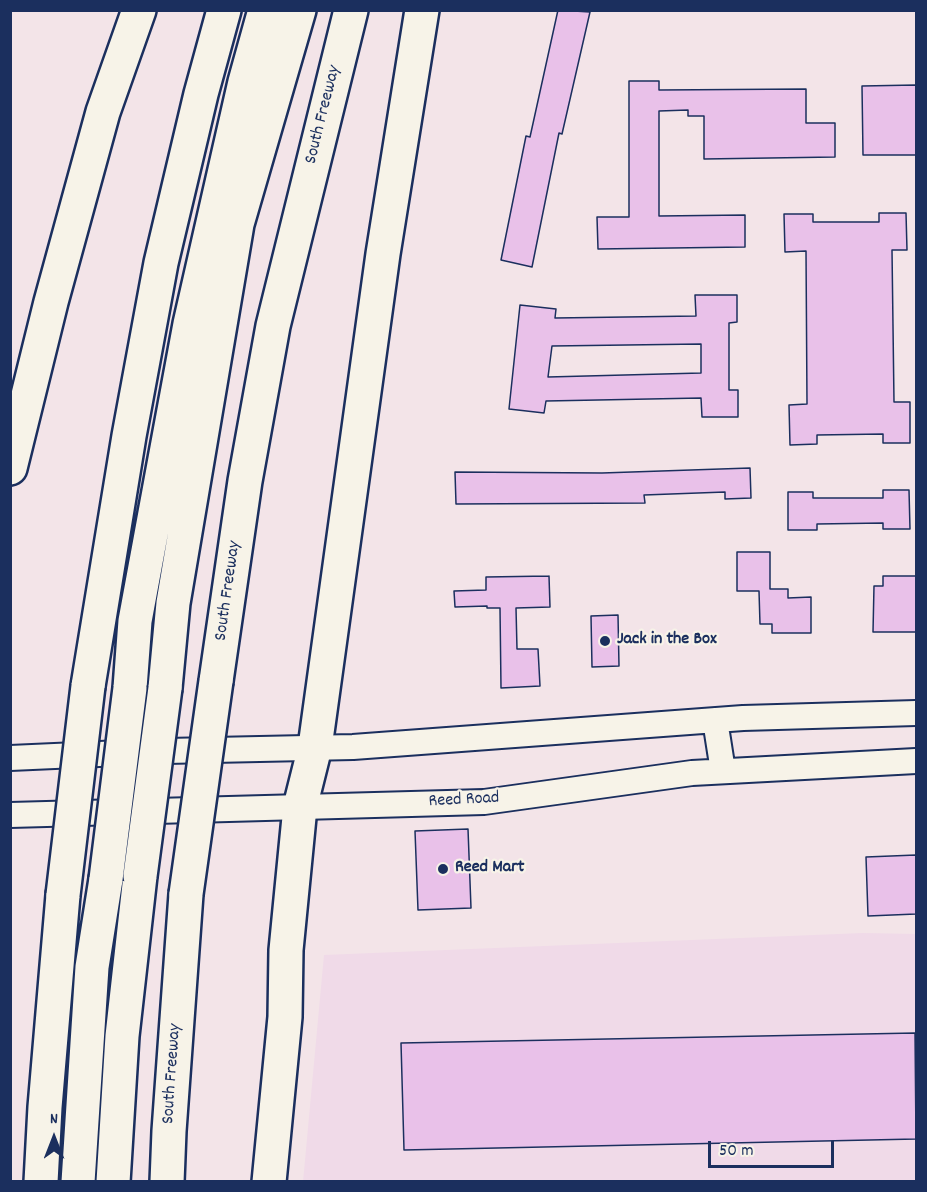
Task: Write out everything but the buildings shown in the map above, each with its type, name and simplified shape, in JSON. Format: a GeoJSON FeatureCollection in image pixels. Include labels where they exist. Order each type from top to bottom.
{"type":"FeatureCollection","features":[{"type":"Feature","properties":{"kind":"highway"},"geometry":{"type":"LineString","coordinates":[[10,468],[51,302],[104,112],[140,10]]}},
{"type":"Feature","properties":{"kind":"highway"},"geometry":{"type":"LineString","coordinates":[[41,1182],[63,895],[88,686],[127,447],[161,263],[201,94],[224,10]]}},
{"type":"Feature","properties":{"kind":"highway"},"geometry":{"type":"LineString","coordinates":[[78,1182],[92,967],[106,879],[130,688],[135,621],[190,324],[245,82],[265,10]]}},
{"type":"Feature","properties":{"kind":"highway"},"geometry":{"type":"LineString","coordinates":[[114,1182],[122,1036],[165,688],[173,603],[237,224],[299,10]]}},
{"type":"Feature","properties":{"kind":"highway","name":"South Freeway"},"geometry":{"type":"LineString","coordinates":[[167,1182],[186,894],[245,481],[273,326],[351,10]]}},
{"type":"Feature","properties":{"kind":"highway"},"geometry":{"type":"LineString","coordinates":[[269,1182],[285,1017],[286,950],[300,807],[315,747],[383,254],[422,10]]}},
{"type":"Feature","properties":{"kind":"street"},"geometry":{"type":"LineString","coordinates":[[10,758],[353,747],[715,720],[916,713]]}},
{"type":"Feature","properties":{"kind":"street"},"geometry":{"type":"LineString","coordinates":[[715,720],[723,771]]}},
{"type":"Feature","properties":{"kind":"street","name":"Reed Road"},"geometry":{"type":"LineString","coordinates":[[10,815],[484,802],[693,773],[916,761]]}},
{"type":"Feature","properties":{"kind":"shaded area"},"geometry":{"type":"Polygon","coordinates":[[[863,933],[916,934],[916,1181],[303,1182],[324,955],[863,933]]]}},
{"type":"Feature","properties":{"kind":"place","name":"Jack in the Box"},"geometry":{"type":"Point","coordinates":[605,641]}},
{"type":"Feature","properties":{"kind":"place","name":"Reed Mart"},"geometry":{"type":"Point","coordinates":[443,869]}}]}
